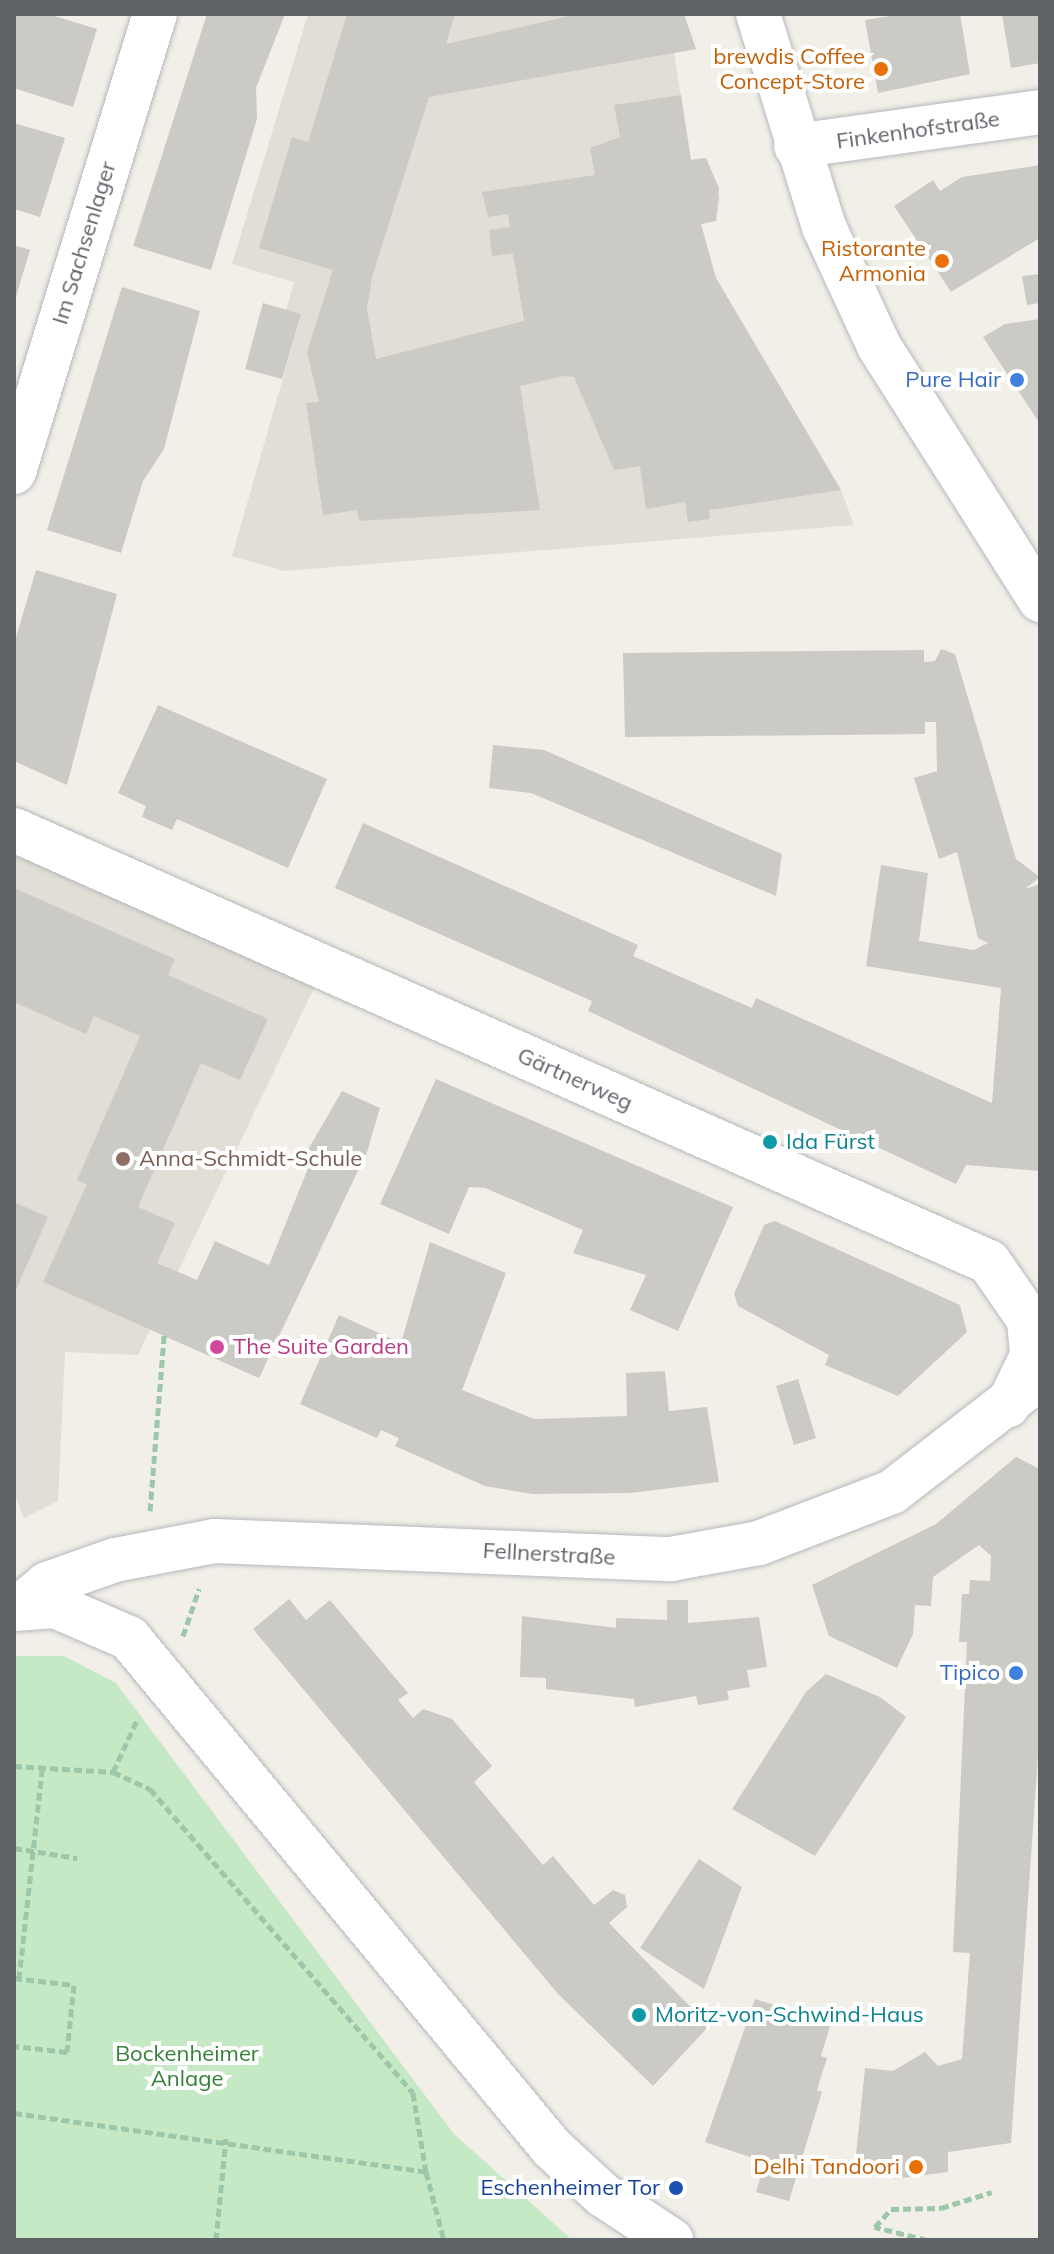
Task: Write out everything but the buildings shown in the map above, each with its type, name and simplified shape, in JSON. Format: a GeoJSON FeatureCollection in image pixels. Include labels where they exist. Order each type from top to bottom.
{"type":"FeatureCollection","features":[{"type":"Feature","properties":{"kind":"street","name":"Im Sachsenlager"},"geometry":{"type":"LineString","coordinates":[[14,472],[155,14]]}},
{"type":"Feature","properties":{"kind":"street"},"geometry":{"type":"LineString","coordinates":[[758,14],[796,146],[824,227],[879,346],[1040,600]]}},
{"type":"Feature","properties":{"kind":"street","name":"Finkenhofstraße"},"geometry":{"type":"LineString","coordinates":[[796,146],[1040,112]]}},
{"type":"Feature","properties":{"kind":"street","name":"Gärtnerweg"},"geometry":{"type":"LineString","coordinates":[[14,830],[989,1262],[1029,1320],[1032,1356],[1008,1405]]}},
{"type":"Feature","properties":{"kind":"street","name":"Fellnerstraße"},"geometry":{"type":"LineString","coordinates":[[18,1607],[47,1584],[147,1552],[234,1540],[671,1559],[759,1543],[892,1492],[1008,1405],[1040,1376]]}},
{"type":"Feature","properties":{"kind":"street"},"geometry":{"type":"LineString","coordinates":[[18,1607],[78,1612],[129,1638],[151,1660],[552,2148],[603,2195],[671,2240]]}},
{"type":"Feature","properties":{"kind":"path"},"geometry":{"type":"LineString","coordinates":[[147,1552],[164,1336]]}},
{"type":"Feature","properties":{"kind":"path"},"geometry":{"type":"LineString","coordinates":[[113,1772],[140,1714]]}},
{"type":"Feature","properties":{"kind":"path"},"geometry":{"type":"LineString","coordinates":[[14,1766],[113,1772],[150,1789],[413,2093],[426,2172],[444,2240]]}},
{"type":"Feature","properties":{"kind":"path"},"geometry":{"type":"LineString","coordinates":[[14,2046],[67,2052],[74,1985],[16,1978],[42,1770]]}},
{"type":"Feature","properties":{"kind":"path"},"geometry":{"type":"LineString","coordinates":[[14,1848],[77,1858]]}},
{"type":"Feature","properties":{"kind":"path"},"geometry":{"type":"LineString","coordinates":[[14,2113],[226,2138],[426,2172]]}},
{"type":"Feature","properties":{"kind":"path"},"geometry":{"type":"LineString","coordinates":[[216,2240],[226,2138]]}},
{"type":"Feature","properties":{"kind":"path"},"geometry":{"type":"LineString","coordinates":[[927,2240],[875,2227],[891,2209],[941,2208],[992,2192]]}},
{"type":"Feature","properties":{"kind":"shaded area"},"geometry":{"type":"Polygon","coordinates":[[[308,14],[684,14],[696,49],[674,53],[691,160],[706,158],[720,198],[716,221],[701,224],[716,278],[841,490],[854,525],[284,571],[232,556],[301,315],[286,310],[294,282],[232,264],[308,14]]]}},
{"type":"Feature","properties":{"kind":"shaded area","name":"Anna-Schmidt-Schule"},"geometry":{"type":"Polygon","coordinates":[[[14,830],[324,967],[138,1355],[65,1352],[58,1501],[24,1518],[14,1493],[14,830]]]}},
{"type":"Feature","properties":{"kind":"green space","name":"Bockenheimer Anlage"},"geometry":{"type":"Polygon","coordinates":[[[14,1656],[64,1656],[116,1683],[454,2134],[572,2240],[14,2240],[14,1656]]]}},
{"type":"Feature","properties":{"kind":"place","name":"brewdis Coffee Concept-Store"},"geometry":{"type":"Point","coordinates":[881,69]}},
{"type":"Feature","properties":{"kind":"place","name":"Ristorante Armonia"},"geometry":{"type":"Point","coordinates":[942,261]}},
{"type":"Feature","properties":{"kind":"place","name":"Pure Hair"},"geometry":{"type":"Point","coordinates":[1017,380]}},
{"type":"Feature","properties":{"kind":"place","name":"Ida Fürst"},"geometry":{"type":"Point","coordinates":[770,1142]}},
{"type":"Feature","properties":{"kind":"place","name":"Anna-Schmidt-Schule"},"geometry":{"type":"Point","coordinates":[123,1159]}},
{"type":"Feature","properties":{"kind":"place","name":"The Suite Garden"},"geometry":{"type":"Point","coordinates":[217,1347]}},
{"type":"Feature","properties":{"kind":"place","name":"Tipico"},"geometry":{"type":"Point","coordinates":[1016,1673]}},
{"type":"Feature","properties":{"kind":"place","name":"Moritz-von-Schwind-Haus"},"geometry":{"type":"Point","coordinates":[639,2015]}},
{"type":"Feature","properties":{"kind":"place","name":"Delhi Tandoori"},"geometry":{"type":"Point","coordinates":[916,2167]}},
{"type":"Feature","properties":{"kind":"place","name":"Eschenheimer Tor"},"geometry":{"type":"Point","coordinates":[676,2188]}}]}
